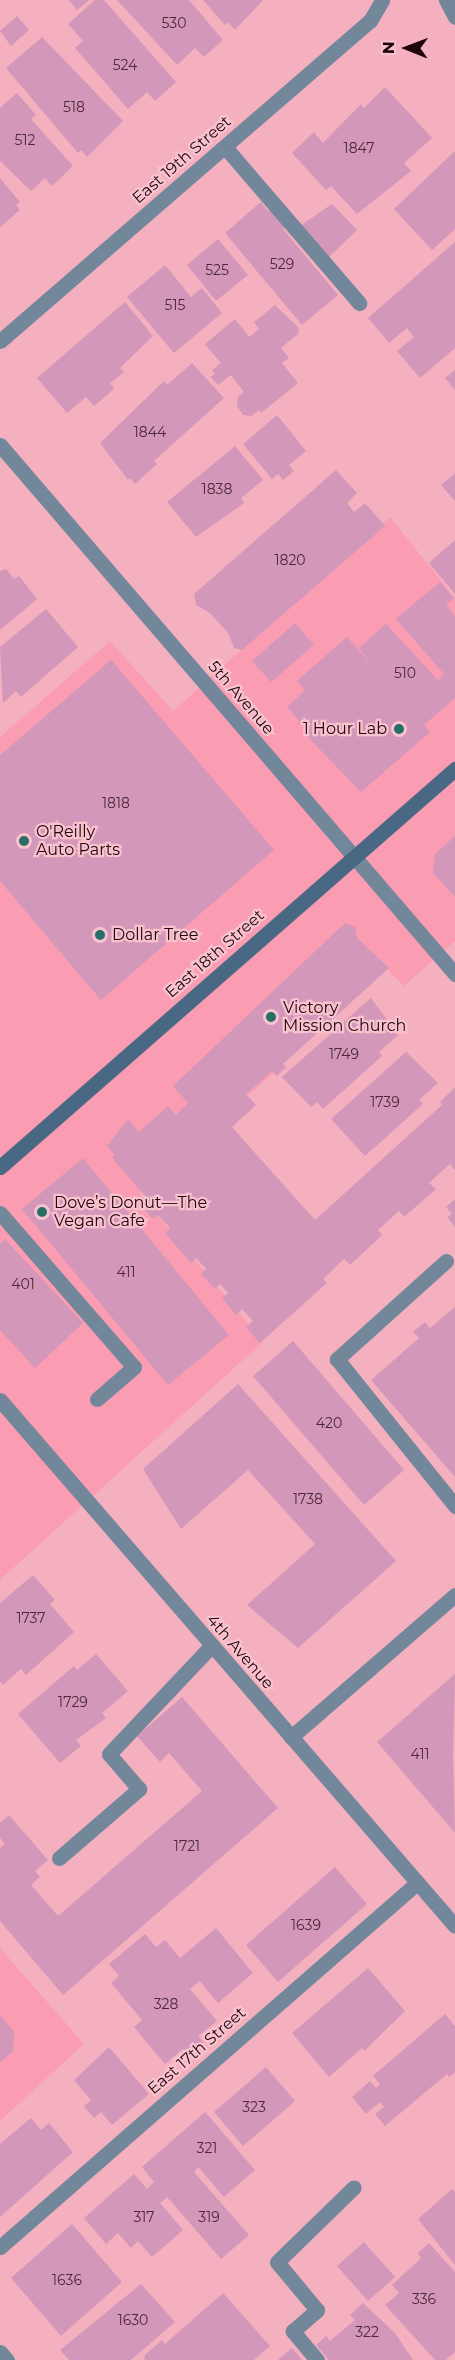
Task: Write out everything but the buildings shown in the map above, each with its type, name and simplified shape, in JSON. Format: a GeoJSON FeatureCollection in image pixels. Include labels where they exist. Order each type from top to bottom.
{"type":"FeatureCollection","features":[{"type":"Feature","properties":{"kind":"street","name":"East 19th Street"},"geometry":{"type":"LineString","coordinates":[[0,341],[370,21],[382,0]]}},
{"type":"Feature","properties":{"kind":"street"},"geometry":{"type":"LineString","coordinates":[[446,0],[455,17]]}},
{"type":"Feature","properties":{"kind":"street"},"geometry":{"type":"LineString","coordinates":[[225,147],[359,303]]}},
{"type":"Feature","properties":{"kind":"street","name":"5th Avenue"},"geometry":{"type":"LineString","coordinates":[[0,445],[455,974]]}},
{"type":"Feature","properties":{"kind":"street","name":"East 18th Street"},"geometry":{"type":"LineString","coordinates":[[0,1167],[455,769]]}},
{"type":"Feature","properties":{"kind":"street"},"geometry":{"type":"LineString","coordinates":[[0,1213],[134,1367],[97,1399]]}},
{"type":"Feature","properties":{"kind":"street"},"geometry":{"type":"LineString","coordinates":[[446,1261],[337,1359],[455,1506]]}},
{"type":"Feature","properties":{"kind":"street","name":"4th Avenue"},"geometry":{"type":"LineString","coordinates":[[0,1400],[455,1926]]}},
{"type":"Feature","properties":{"kind":"street"},"geometry":{"type":"LineString","coordinates":[[291,1737],[455,1595]]}},
{"type":"Feature","properties":{"kind":"street"},"geometry":{"type":"LineString","coordinates":[[59,1858],[139,1789],[109,1754],[211,1646]]}},
{"type":"Feature","properties":{"kind":"street","name":"East 17th Street"},"geometry":{"type":"LineString","coordinates":[[0,2247],[417,1883]]}},
{"type":"Feature","properties":{"kind":"street"},"geometry":{"type":"LineString","coordinates":[[317,2360],[293,2331],[317,2310],[277,2262],[354,2187]]}},
{"type":"Feature","properties":{"kind":"street"},"geometry":{"type":"LineString","coordinates":[[0,2352],[7,2360]]}},
{"type":"Feature","properties":{"kind":"shaded area"},"geometry":{"type":"Polygon","coordinates":[[[390,517],[455,598],[455,941],[404,986],[387,969],[140,1194],[263,1342],[0,1580],[0,737],[110,641],[173,711],[390,517]]]}},
{"type":"Feature","properties":{"kind":"shaded area"},"geometry":{"type":"Polygon","coordinates":[[[0,1948],[84,2044],[0,2121],[0,1948]]]}},
{"type":"Feature","properties":{"kind":"place","name":"1 Hour Lab"},"geometry":{"type":"Point","coordinates":[399,729]}},
{"type":"Feature","properties":{"kind":"place","name":"O'Reilly Auto Parts"},"geometry":{"type":"Point","coordinates":[24,841]}},
{"type":"Feature","properties":{"kind":"place","name":"Dollar Tree"},"geometry":{"type":"Point","coordinates":[100,935]}},
{"type":"Feature","properties":{"kind":"place","name":"Victory Mission Church"},"geometry":{"type":"Point","coordinates":[271,1017]}},
{"type":"Feature","properties":{"kind":"place","name":"Dove’s Donut—The Vegan Cafe"},"geometry":{"type":"Point","coordinates":[42,1212]}}]}
